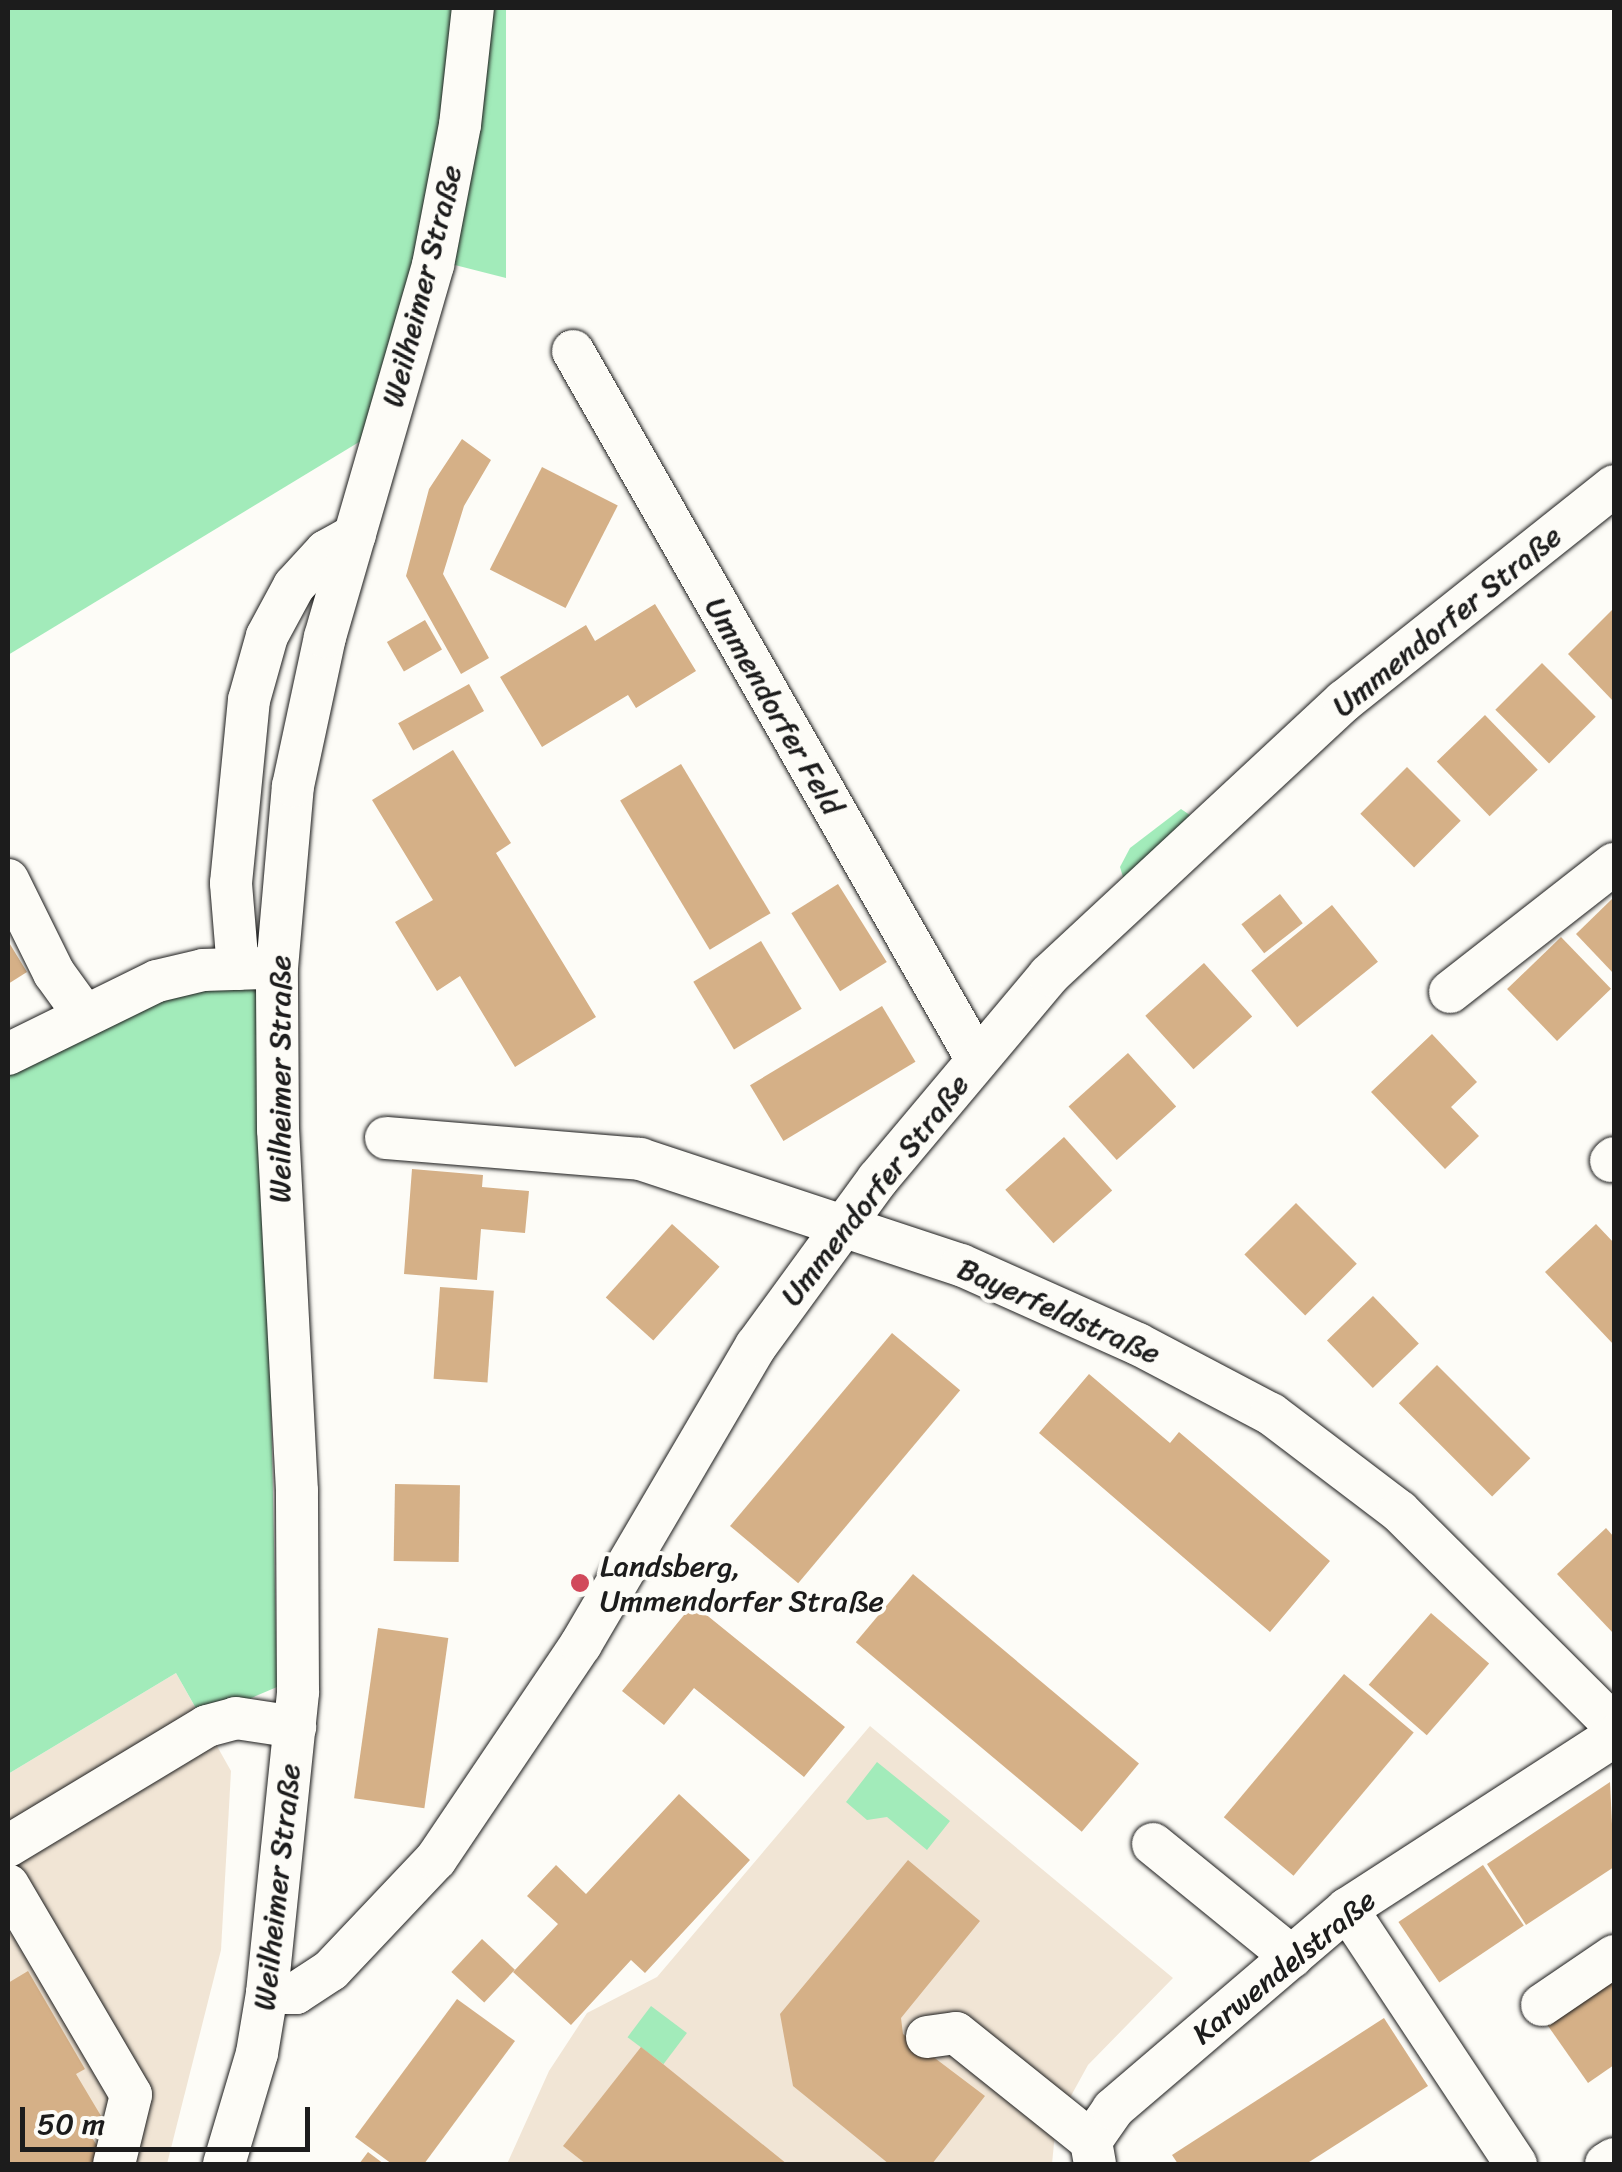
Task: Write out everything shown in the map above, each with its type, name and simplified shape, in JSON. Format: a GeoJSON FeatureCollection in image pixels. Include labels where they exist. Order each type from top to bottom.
{"type":"FeatureCollection","features":[{"type":"Feature","properties":{"kind":"street","name":"Weilheimer Straße"},"geometry":{"type":"LineString","coordinates":[[224,2164],[257,2053],[294,1727],[297,1491],[279,1165],[258,968],[293,786],[355,535],[433,265],[473,8]]}},
{"type":"Feature","properties":{"kind":"street","name":"Ummendorfer Feld"},"geometry":{"type":"LineString","coordinates":[[573,351],[977,1060]]}},
{"type":"Feature","properties":{"kind":"street","name":"Ummendorfer Straße"},"geometry":{"type":"LineString","coordinates":[[266,1993],[296,1992],[331,1970],[436,1860],[581,1644],[756,1346],[844,1224],[1049,975],[1344,701],[1614,486]]}},
{"type":"Feature","properties":{"kind":"street"},"geometry":{"type":"LineString","coordinates":[[8,1054],[83,1013],[157,982],[258,968],[231,883],[249,700],[267,636],[294,586],[326,550],[355,535]]}},
{"type":"Feature","properties":{"kind":"street"},"geometry":{"type":"LineString","coordinates":[[1450,992],[1614,864]]}},
{"type":"Feature","properties":{"kind":"street"},"geometry":{"type":"LineString","coordinates":[[8,880],[54,973],[83,1013]]}},
{"type":"Feature","properties":{"kind":"street","name":"Bayerfeldstraße"},"geometry":{"type":"LineString","coordinates":[[386,1138],[640,1159],[961,1264],[1271,1414],[1399,1511],[1614,1726]]}},
{"type":"Feature","properties":{"kind":"street"},"geometry":{"type":"LineString","coordinates":[[8,1846],[207,1726],[236,1718],[294,1727]]}},
{"type":"Feature","properties":{"kind":"street","name":"Karwendelstraße"},"geometry":{"type":"LineString","coordinates":[[1093,2153],[1113,2109],[1348,1910],[1614,1736]]}},
{"type":"Feature","properties":{"kind":"street"},"geometry":{"type":"LineString","coordinates":[[1153,1844],[1292,1956]]}},
{"type":"Feature","properties":{"kind":"street"},"geometry":{"type":"LineString","coordinates":[[8,1885],[131,2096],[114,2164]]}},
{"type":"Feature","properties":{"kind":"street"},"geometry":{"type":"LineString","coordinates":[[1348,1910],[1509,2162]]}},
{"type":"Feature","properties":{"kind":"street"},"geometry":{"type":"LineString","coordinates":[[1542,2004],[1614,1956]]}},
{"type":"Feature","properties":{"kind":"street"},"geometry":{"type":"LineString","coordinates":[[927,2037],[956,2033],[1093,2153]]}},
{"type":"Feature","properties":{"kind":"street"},"geometry":{"type":"LineString","coordinates":[[1606,2164],[1614,2159]]}},
{"type":"Feature","properties":{"kind":"shaded area"},"geometry":{"type":"Polygon","coordinates":[[[176,1673],[231,1771],[221,1950],[167,2164],[8,2164],[8,1774],[176,1673]]]}},
{"type":"Feature","properties":{"kind":"shaded area"},"geometry":{"type":"Polygon","coordinates":[[[870,1726],[1173,1978],[1088,2065],[1056,2123],[1052,2164],[507,2164],[549,2071],[587,2013],[657,1977],[870,1726]]]}},
{"type":"Feature","properties":{"kind":"green space"},"geometry":{"type":"Polygon","coordinates":[[[8,8],[462,8],[447,131],[369,436],[8,655],[8,8]]]}},
{"type":"Feature","properties":{"kind":"green space"},"geometry":{"type":"Polygon","coordinates":[[[483,8],[506,8],[506,278],[447,263],[483,8]]]}},
{"type":"Feature","properties":{"kind":"green space"},"geometry":{"type":"Polygon","coordinates":[[[1181,809],[1200,822],[1127,890],[1120,867],[1130,848],[1181,809]]]}},
{"type":"Feature","properties":{"kind":"green space"},"geometry":{"type":"Polygon","coordinates":[[[262,970],[277,1687],[202,1719],[176,1673],[8,1774],[8,1061],[126,989],[262,970]]]}},
{"type":"Feature","properties":{"kind":"green space"},"geometry":{"type":"Polygon","coordinates":[[[877,1762],[950,1821],[927,1850],[887,1817],[867,1820],[846,1802],[877,1762]]]}},
{"type":"Feature","properties":{"kind":"green space"},"geometry":{"type":"Polygon","coordinates":[[[651,2006],[687,2033],[663,2064],[628,2037],[651,2006]]]}},
{"type":"Feature","properties":{"kind":"building"},"geometry":{"type":"Polygon","coordinates":[[[462,439],[491,460],[464,506],[443,574],[489,658],[461,674],[406,576],[429,489],[462,439]]]}},
{"type":"Feature","properties":{"kind":"building"},"geometry":{"type":"Polygon","coordinates":[[[542,467],[618,506],[566,608],[490,569],[542,467]]]}},
{"type":"Feature","properties":{"kind":"building"},"geometry":{"type":"Polygon","coordinates":[[[655,604],[696,671],[636,708],[628,695],[542,747],[500,677],[586,625],[595,641],[655,604]]]}},
{"type":"Feature","properties":{"kind":"building"},"geometry":{"type":"Polygon","coordinates":[[[1614,608],[1614,702],[1568,654],[1614,608]]]}},
{"type":"Feature","properties":{"kind":"building"},"geometry":{"type":"Polygon","coordinates":[[[425,620],[442,649],[404,671],[387,642],[425,620]]]}},
{"type":"Feature","properties":{"kind":"building"},"geometry":{"type":"Polygon","coordinates":[[[1542,663],[1596,717],[1549,763],[1495,710],[1542,663]]]}},
{"type":"Feature","properties":{"kind":"building"},"geometry":{"type":"Polygon","coordinates":[[[469,684],[484,711],[413,750],[398,723],[469,684]]]}},
{"type":"Feature","properties":{"kind":"building"},"geometry":{"type":"Polygon","coordinates":[[[1485,715],[1538,770],[1490,816],[1437,762],[1485,715]]]}},
{"type":"Feature","properties":{"kind":"building"},"geometry":{"type":"Polygon","coordinates":[[[453,750],[511,843],[496,853],[596,1017],[515,1067],[460,976],[437,991],[395,922],[433,900],[372,800],[453,750]]]}},
{"type":"Feature","properties":{"kind":"building"},"geometry":{"type":"Polygon","coordinates":[[[681,764],[771,913],[710,950],[620,801],[681,764]]]}},
{"type":"Feature","properties":{"kind":"building"},"geometry":{"type":"Polygon","coordinates":[[[1407,767],[1461,821],[1414,867],[1360,814],[1407,767]]]}},
{"type":"Feature","properties":{"kind":"building"},"geometry":{"type":"Polygon","coordinates":[[[838,884],[887,962],[840,991],[791,913],[838,884]]]}},
{"type":"Feature","properties":{"kind":"building"},"geometry":{"type":"Polygon","coordinates":[[[1280,894],[1303,923],[1264,953],[1241,924],[1280,894]]]}},
{"type":"Feature","properties":{"kind":"building"},"geometry":{"type":"Polygon","coordinates":[[[1614,897],[1614,974],[1576,934],[1614,897]]]}},
{"type":"Feature","properties":{"kind":"building"},"geometry":{"type":"Polygon","coordinates":[[[1332,905],[1378,962],[1297,1027],[1251,970],[1332,905]]]}},
{"type":"Feature","properties":{"kind":"building"},"geometry":{"type":"Polygon","coordinates":[[[1561,937],[1611,989],[1557,1041],[1507,989],[1561,937]]]}},
{"type":"Feature","properties":{"kind":"building"},"geometry":{"type":"Polygon","coordinates":[[[8,941],[27,972],[8,984],[8,941]]]}},
{"type":"Feature","properties":{"kind":"building"},"geometry":{"type":"Polygon","coordinates":[[[761,941],[802,1009],[734,1049],[693,982],[761,941]]]}},
{"type":"Feature","properties":{"kind":"building"},"geometry":{"type":"Polygon","coordinates":[[[1204,963],[1252,1017],[1193,1069],[1145,1016],[1204,963]]]}},
{"type":"Feature","properties":{"kind":"building"},"geometry":{"type":"Polygon","coordinates":[[[882,1006],[915,1062],[783,1141],[750,1085],[882,1006]]]}},
{"type":"Feature","properties":{"kind":"building"},"geometry":{"type":"Polygon","coordinates":[[[1432,1034],[1477,1082],[1451,1107],[1479,1136],[1445,1169],[1371,1092],[1432,1034]]]}},
{"type":"Feature","properties":{"kind":"building"},"geometry":{"type":"Polygon","coordinates":[[[1128,1053],[1176,1107],[1117,1160],[1069,1107],[1128,1053]]]}},
{"type":"Feature","properties":{"kind":"building"},"geometry":{"type":"Polygon","coordinates":[[[1064,1137],[1112,1191],[1053,1243],[1005,1190],[1064,1137]]]}},
{"type":"Feature","properties":{"kind":"building"},"geometry":{"type":"Polygon","coordinates":[[[412,1169],[483,1175],[482,1187],[529,1191],[525,1233],[481,1229],[477,1280],[404,1274],[412,1169]]]}},
{"type":"Feature","properties":{"kind":"building"},"geometry":{"type":"Polygon","coordinates":[[[1296,1203],[1357,1264],[1305,1315],[1244,1255],[1296,1203]]]}},
{"type":"Feature","properties":{"kind":"building"},"geometry":{"type":"Polygon","coordinates":[[[672,1224],[720,1267],[653,1340],[606,1298],[672,1224]]]}},
{"type":"Feature","properties":{"kind":"building"},"geometry":{"type":"Polygon","coordinates":[[[1596,1224],[1614,1243],[1614,1345],[1545,1272],[1596,1224]]]}},
{"type":"Feature","properties":{"kind":"building"},"geometry":{"type":"Polygon","coordinates":[[[440,1287],[494,1291],[487,1383],[434,1379],[440,1287]]]}},
{"type":"Feature","properties":{"kind":"building"},"geometry":{"type":"Polygon","coordinates":[[[1373,1296],[1419,1343],[1373,1388],[1327,1340],[1373,1296]]]}},
{"type":"Feature","properties":{"kind":"building"},"geometry":{"type":"Polygon","coordinates":[[[892,1333],[960,1390],[798,1583],[730,1526],[892,1333]]]}},
{"type":"Feature","properties":{"kind":"building"},"geometry":{"type":"Polygon","coordinates":[[[1437,1365],[1530,1458],[1492,1497],[1399,1403],[1437,1365]]]}},
{"type":"Feature","properties":{"kind":"building"},"geometry":{"type":"Polygon","coordinates":[[[1089,1374],[1170,1443],[1179,1432],[1330,1561],[1270,1632],[1039,1433],[1089,1374]]]}},
{"type":"Feature","properties":{"kind":"building"},"geometry":{"type":"Polygon","coordinates":[[[395,1484],[460,1485],[459,1562],[394,1561],[395,1484]]]}},
{"type":"Feature","properties":{"kind":"building"},"geometry":{"type":"Polygon","coordinates":[[[1606,1528],[1614,1537],[1614,1634],[1557,1574],[1606,1528]]]}},
{"type":"Feature","properties":{"kind":"building"},"geometry":{"type":"Polygon","coordinates":[[[913,1574],[1139,1764],[1082,1832],[856,1642],[913,1574]]]}},
{"type":"Feature","properties":{"kind":"building"},"geometry":{"type":"Polygon","coordinates":[[[693,1604],[845,1727],[804,1777],[694,1688],[664,1725],[622,1691],[693,1604]]]}},
{"type":"Feature","properties":{"kind":"building"},"geometry":{"type":"Polygon","coordinates":[[[1431,1613],[1489,1664],[1427,1735],[1369,1685],[1431,1613]]]}},
{"type":"Feature","properties":{"kind":"building"},"geometry":{"type":"Polygon","coordinates":[[[378,1628],[448,1638],[424,1808],[354,1798],[378,1628]]]}},
{"type":"Feature","properties":{"kind":"building"},"geometry":{"type":"Polygon","coordinates":[[[1344,1674],[1414,1732],[1294,1876],[1224,1817],[1344,1674]]]}},
{"type":"Feature","properties":{"kind":"building"},"geometry":{"type":"Polygon","coordinates":[[[1610,1782],[1614,1867],[1526,1925],[1487,1864],[1610,1782]]]}},
{"type":"Feature","properties":{"kind":"building"},"geometry":{"type":"Polygon","coordinates":[[[679,1794],[750,1860],[645,1973],[631,1960],[571,2025],[513,1972],[558,1924],[527,1896],[556,1865],[586,1894],[679,1794]]]}},
{"type":"Feature","properties":{"kind":"building"},"geometry":{"type":"Polygon","coordinates":[[[908,1860],[980,1921],[901,2018],[903,2034],[985,2096],[932,2164],[889,2164],[793,2086],[780,2014],[908,1860]]]}},
{"type":"Feature","properties":{"kind":"building"},"geometry":{"type":"Polygon","coordinates":[[[1483,1865],[1524,1926],[1439,1983],[1398,1922],[1483,1865]]]}},
{"type":"Feature","properties":{"kind":"building"},"geometry":{"type":"Polygon","coordinates":[[[482,1939],[515,1970],[484,2003],[451,1972],[482,1939]]]}},
{"type":"Feature","properties":{"kind":"building"},"geometry":{"type":"Polygon","coordinates":[[[28,1971],[85,2069],[76,2074],[107,2126],[91,2136],[104,2157],[102,2164],[8,2164],[8,1983],[28,1971]]]}},
{"type":"Feature","properties":{"kind":"building"},"geometry":{"type":"Polygon","coordinates":[[[1614,1976],[1614,2065],[1588,2083],[1546,2023],[1614,1976]]]}},
{"type":"Feature","properties":{"kind":"building"},"geometry":{"type":"Polygon","coordinates":[[[457,1999],[515,2041],[424,2164],[392,2164],[355,2137],[457,1999]]]}},
{"type":"Feature","properties":{"kind":"building"},"geometry":{"type":"Polygon","coordinates":[[[1384,2018],[1428,2086],[1306,2164],[1178,2164],[1172,2155],[1384,2018]]]}},
{"type":"Feature","properties":{"kind":"building"},"geometry":{"type":"Polygon","coordinates":[[[641,2047],[787,2164],[586,2164],[563,2146],[641,2047]]]}},
{"type":"Feature","properties":{"kind":"building"},"geometry":{"type":"Polygon","coordinates":[[[368,2152],[384,2164],[359,2164],[368,2152]]]}},
{"type":"Feature","properties":{"kind":"place","name":"Landsberg, Ummendorfer Straße"},"geometry":{"type":"Point","coordinates":[580,1583]}}]}
